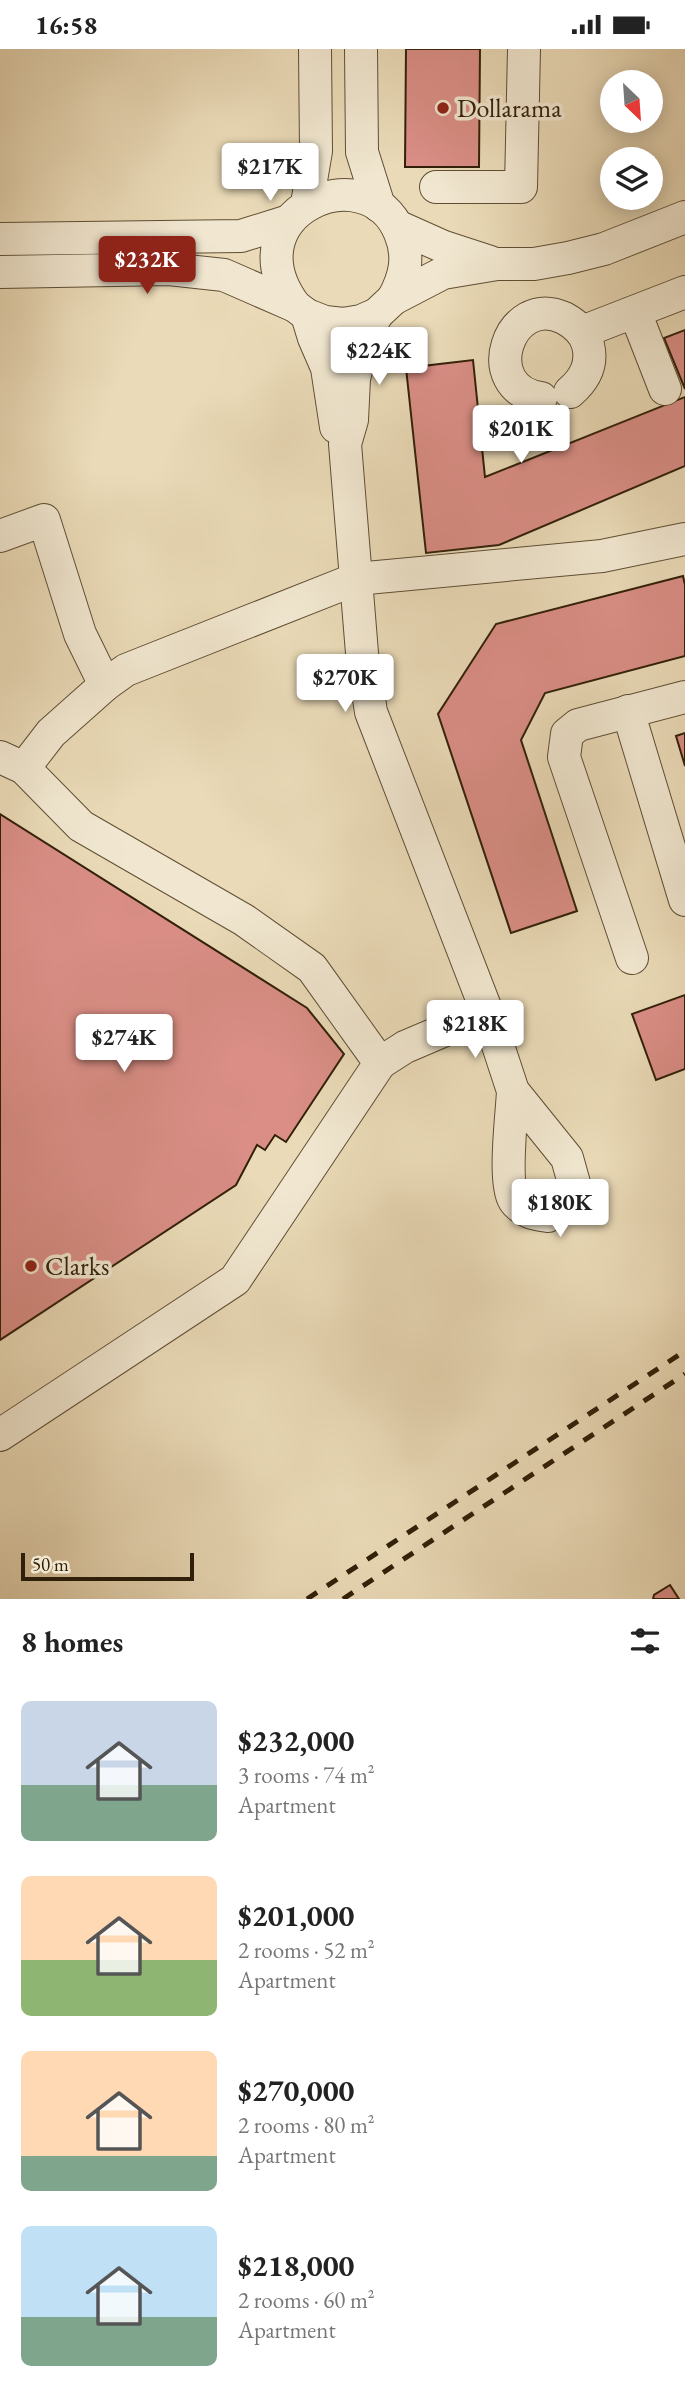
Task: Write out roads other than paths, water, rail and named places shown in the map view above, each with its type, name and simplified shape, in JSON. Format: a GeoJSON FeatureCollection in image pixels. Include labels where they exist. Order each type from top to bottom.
{"type":"FeatureCollection","features":[{"type":"Feature","properties":{"kind":"street"},"geometry":{"type":"LineString","coordinates":[[315,49],[316,151],[298,212],[280,238],[276,256],[281,282],[301,310],[330,380],[334,424],[345,444]]}},
{"type":"Feature","properties":{"kind":"street"},"geometry":{"type":"LineString","coordinates":[[361,49],[362,152],[388,216],[404,244],[406,263],[402,282],[363,341],[354,379],[352,420],[345,444],[362,653],[371,712],[487,1012],[513,1091]]}},
{"type":"Feature","properties":{"kind":"street"},"geometry":{"type":"LineString","coordinates":[[436,187],[522,187],[524,49]]}},
{"type":"Feature","properties":{"kind":"street"},"geometry":{"type":"LineString","coordinates":[[0,239],[241,236],[298,212],[324,197],[343,194],[362,198],[388,216],[444,247],[497,264]]}},
{"type":"Feature","properties":{"kind":"street"},"geometry":{"type":"LineString","coordinates":[[0,272],[169,269],[224,275],[324,323],[343,324],[361,321],[443,272],[497,264],[534,264],[604,249],[685,217]]}},
{"type":"Feature","properties":{"kind":"street"},"geometry":{"type":"LineString","coordinates":[[582,332],[685,292]]}},
{"type":"Feature","properties":{"kind":"street"},"geometry":{"type":"LineString","coordinates":[[635,312],[665,389]]}},
{"type":"Feature","properties":{"kind":"street"},"geometry":{"type":"LineString","coordinates":[[543,314],[558,316],[571,322],[582,332],[590,357],[588,370],[581,382],[556,395],[533,397],[521,391],[511,380],[505,367],[505,352],[509,338],[523,322],[543,314]]}},
{"type":"Feature","properties":{"kind":"street"},"geometry":{"type":"LineString","coordinates":[[0,536],[44,520],[80,634],[105,685]]}},
{"type":"Feature","properties":{"kind":"street"},"geometry":{"type":"LineString","coordinates":[[380,1063],[312,968],[244,920],[81,826],[12,762],[126,670],[356,579],[602,556],[685,539]]}},
{"type":"Feature","properties":{"kind":"street"},"geometry":{"type":"LineString","coordinates":[[632,958],[564,757],[567,734],[578,725],[685,697]]}},
{"type":"Feature","properties":{"kind":"street"},"geometry":{"type":"LineString","coordinates":[[628,711],[685,900]]}},
{"type":"Feature","properties":{"kind":"street"},"geometry":{"type":"LineString","coordinates":[[0,1435],[235,1280],[380,1063],[405,1047],[487,1012]]}},
{"type":"Feature","properties":{"kind":"railway"},"geometry":{"type":"LineString","coordinates":[[307,1599],[685,1351]]}},
{"type":"Feature","properties":{"kind":"railway"},"geometry":{"type":"LineString","coordinates":[[343,1599],[685,1374]]}},
{"type":"Feature","properties":{"kind":"place","name":"Dollarama"},"geometry":{"type":"Point","coordinates":[443,108]}},
{"type":"Feature","properties":{"kind":"place","name":"Clarks"},"geometry":{"type":"Point","coordinates":[31,1266]}}]}
